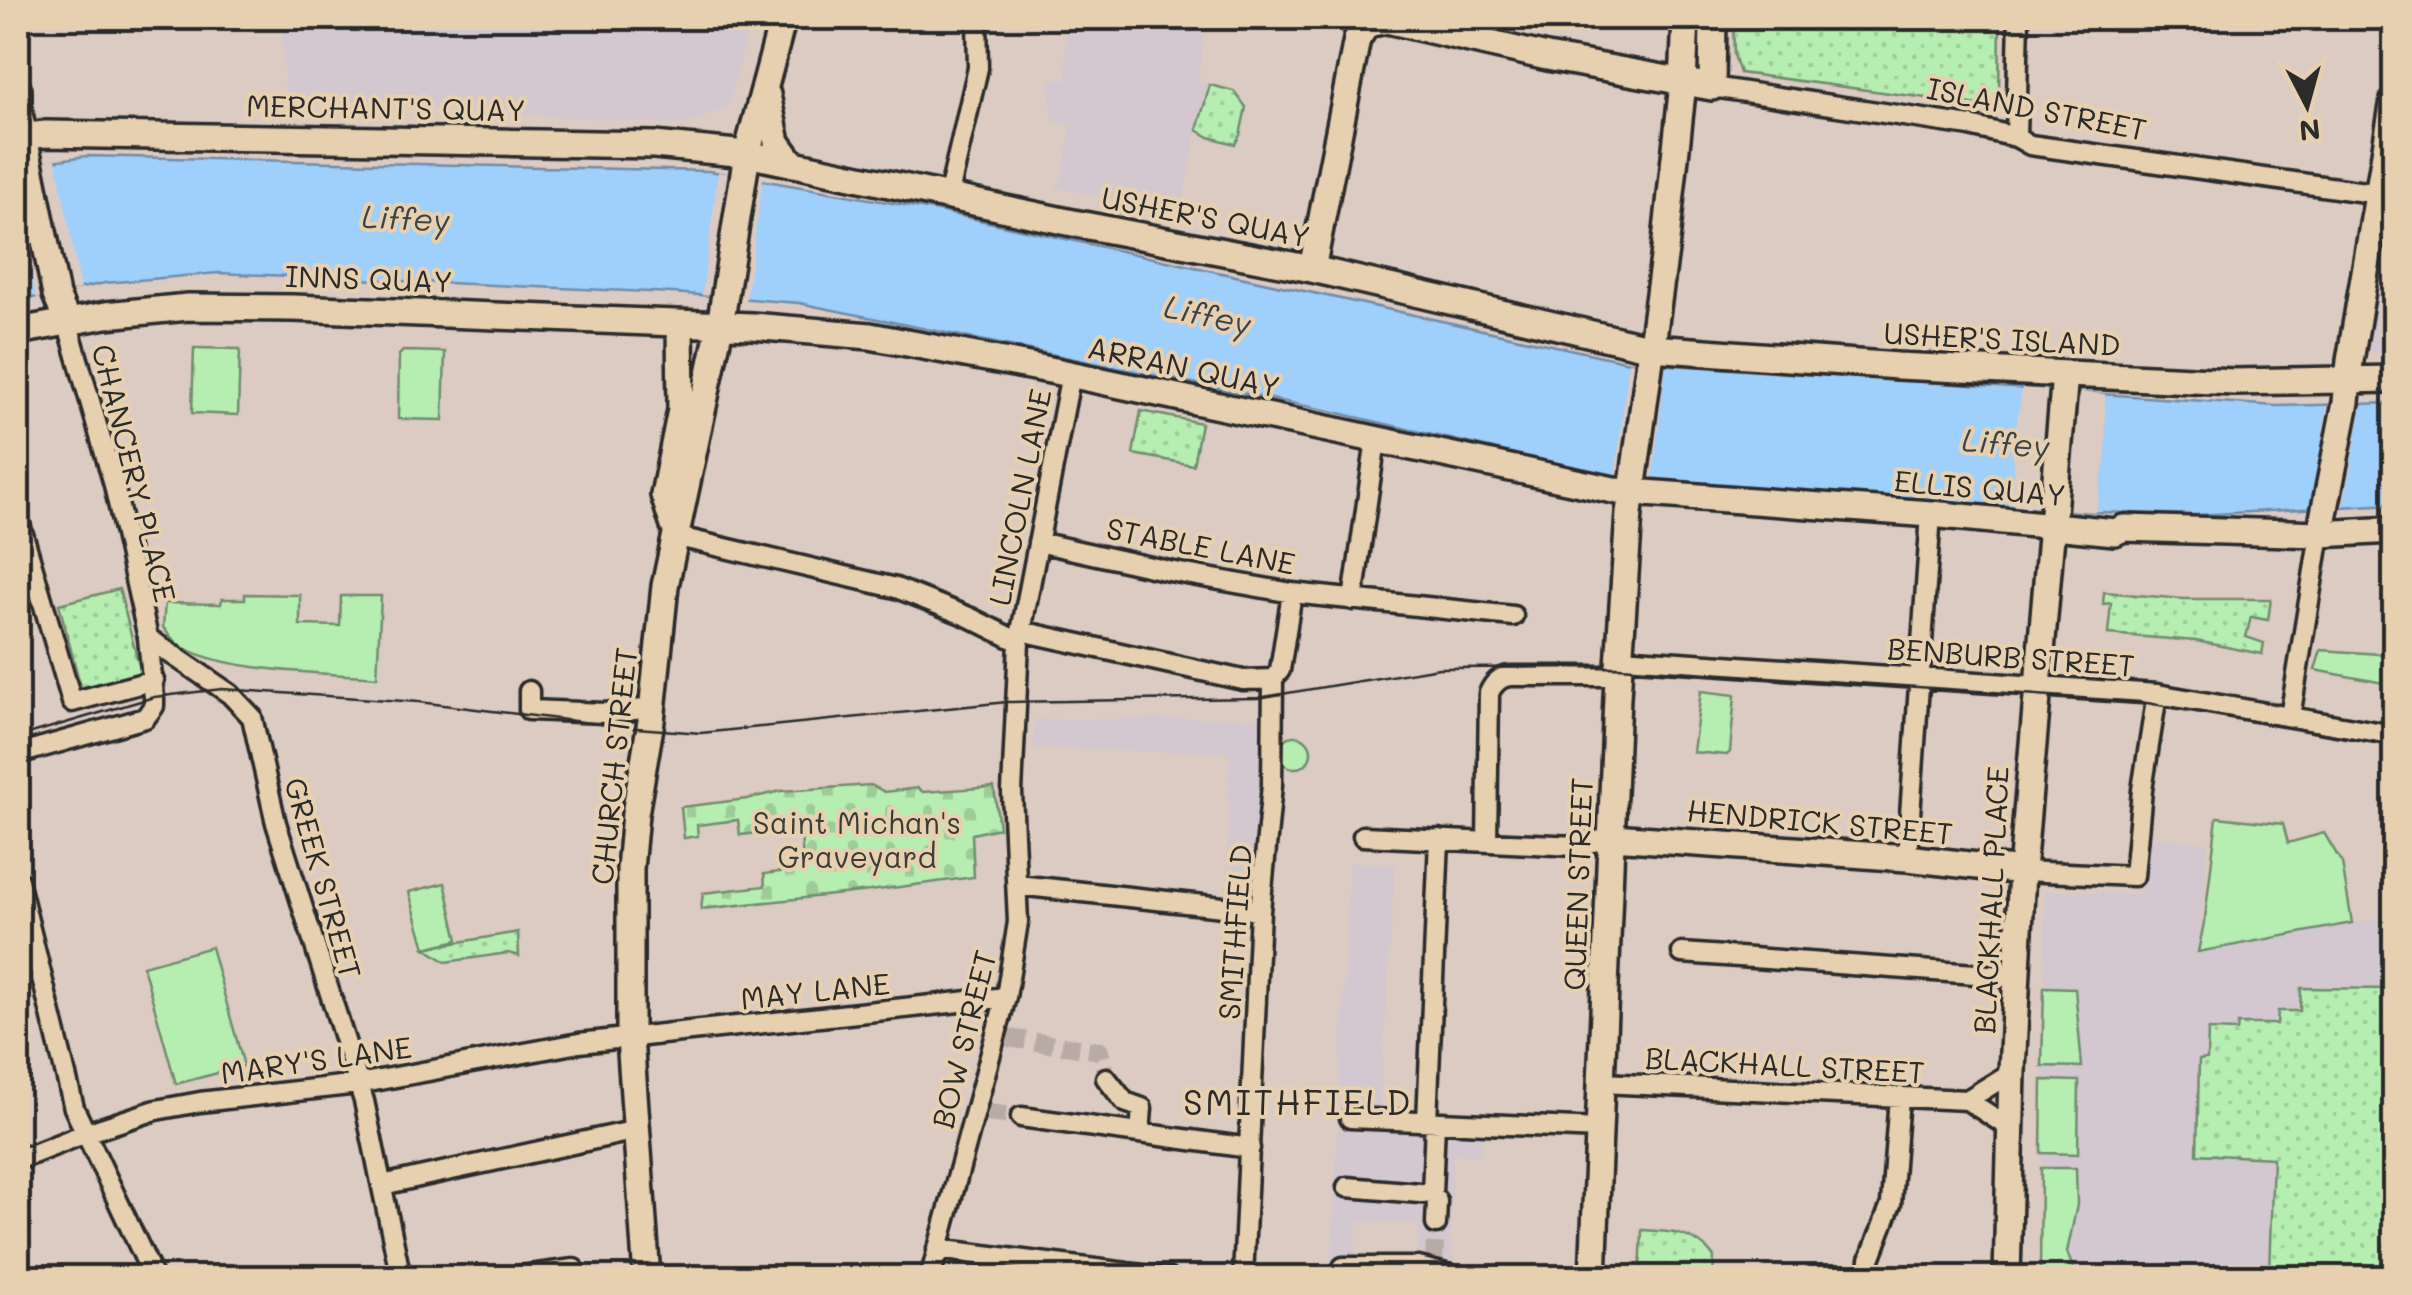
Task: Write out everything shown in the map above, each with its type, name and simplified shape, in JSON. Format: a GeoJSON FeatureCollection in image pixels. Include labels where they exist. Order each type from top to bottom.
{"type":"FeatureCollection","features":[{"type":"Feature","properties":{"kind":"main road","name":"CHURCH STREET"},"geometry":{"type":"LineString","coordinates":[[647,1278],[630,1038],[630,870],[635,814],[653,708],[664,586],[722,313],[745,162],[783,18]]}},
{"type":"Feature","properties":{"kind":"main road","name":"QUEEN STREET"},"geometry":{"type":"LineString","coordinates":[[1593,1278],[1619,667],[1633,488],[1683,83],[1686,18]]}},
{"type":"Feature","properties":{"kind":"main road"},"geometry":{"type":"LineString","coordinates":[[1712,18],[1712,87]]}},
{"type":"Feature","properties":{"kind":"main road","name":"ISLAND STREET"},"geometry":{"type":"LineString","coordinates":[[1312,268],[1357,38],[1367,24],[1387,20],[1546,56],[1712,87]]}},
{"type":"Feature","properties":{"kind":"main road"},"geometry":{"type":"LineString","coordinates":[[18,90],[24,143],[52,276],[67,321]]}},
{"type":"Feature","properties":{"kind":"main road"},"geometry":{"type":"LineString","coordinates":[[766,90],[776,142],[793,164]]}},
{"type":"Feature","properties":{"kind":"main road"},"geometry":{"type":"LineString","coordinates":[[2323,524],[2394,100]]}},
{"type":"Feature","properties":{"kind":"main road","name":"MERCHANT'S QUAY"},"geometry":{"type":"LineString","coordinates":[[24,143],[66,134],[654,145],[745,162]]}},
{"type":"Feature","properties":{"kind":"main road","name":"USHER'S QUAY"},"geometry":{"type":"LineString","coordinates":[[745,162],[793,164],[1312,268],[1651,355]]}},
{"type":"Feature","properties":{"kind":"main road","name":"INNS QUAY"},"geometry":{"type":"LineString","coordinates":[[18,332],[67,321],[188,308],[293,308],[680,325],[722,313]]}},
{"type":"Feature","properties":{"kind":"main road","name":"ARRAN QUAY"},"geometry":{"type":"LineString","coordinates":[[722,313],[903,340],[1376,440],[1633,488]]}},
{"type":"Feature","properties":{"kind":"main road"},"geometry":{"type":"LineString","coordinates":[[675,534],[664,495],[681,410],[680,325]]}},
{"type":"Feature","properties":{"kind":"main road","name":"USHER'S ISLAND"},"geometry":{"type":"LineString","coordinates":[[1651,355],[2064,383],[2234,382],[2347,392],[2394,379]]}},
{"type":"Feature","properties":{"kind":"main road","name":"BLACKHALL PLACE"},"geometry":{"type":"LineString","coordinates":[[2008,1278],[2010,1128],[2022,872],[2064,383]]}},
{"type":"Feature","properties":{"kind":"main road","name":"ELLIS QUAY"},"geometry":{"type":"LineString","coordinates":[[1633,488],[1931,514],[2054,518],[2115,532],[2124,528],[2323,524],[2394,530]]}},
{"type":"Feature","properties":{"kind":"main road","name":"HENDRICK STREET"},"geometry":{"type":"LineString","coordinates":[[1613,837],[1907,858],[2022,872]]}},
{"type":"Feature","properties":{"kind":"street"},"geometry":{"type":"LineString","coordinates":[[948,198],[978,68],[977,18]]}},
{"type":"Feature","properties":{"kind":"street"},"geometry":{"type":"LineString","coordinates":[[2016,137],[2019,18]]}},
{"type":"Feature","properties":{"kind":"street","name":"ISLAND STREET"},"geometry":{"type":"LineString","coordinates":[[1712,87],[1970,126],[2016,137],[2030,145],[2379,194]]}},
{"type":"Feature","properties":{"kind":"street","name":"CHANCERY PLACE"},"geometry":{"type":"LineString","coordinates":[[18,754],[145,718],[154,704],[148,638],[114,485],[67,321]]}},
{"type":"Feature","properties":{"kind":"street","name":"LINCOLN LANE"},"geometry":{"type":"LineString","coordinates":[[1020,636],[1070,374]]}},
{"type":"Feature","properties":{"kind":"street"},"geometry":{"type":"LineString","coordinates":[[1353,600],[1376,440]]}},
{"type":"Feature","properties":{"kind":"street"},"geometry":{"type":"LineString","coordinates":[[1907,858],[1931,514]]}},
{"type":"Feature","properties":{"kind":"street"},"geometry":{"type":"LineString","coordinates":[[18,517],[72,702],[154,680]]}},
{"type":"Feature","properties":{"kind":"street"},"geometry":{"type":"LineString","coordinates":[[2290,717],[2323,524]]}},
{"type":"Feature","properties":{"kind":"street"},"geometry":{"type":"LineString","coordinates":[[675,534],[896,588],[1020,636],[1243,680],[1273,679]]}},
{"type":"Feature","properties":{"kind":"street","name":"STABLE LANE"},"geometry":{"type":"LineString","coordinates":[[1038,542],[1169,571],[1292,592],[1512,616]]}},
{"type":"Feature","properties":{"kind":"street","name":"SMITHFIELD"},"geometry":{"type":"LineString","coordinates":[[1243,1278],[1260,911],[1272,785],[1273,679],[1280,670],[1292,592]]}},
{"type":"Feature","properties":{"kind":"street","name":"BOW STREET"},"geometry":{"type":"LineString","coordinates":[[930,1278],[1001,1038],[1018,922],[1012,792],[1020,636]]}},
{"type":"Feature","properties":{"kind":"street","name":"CHANCERY PLACE"},"geometry":{"type":"LineString","coordinates":[[148,638],[230,694]]}},
{"type":"Feature","properties":{"kind":"street","name":"BENBURB STREET"},"geometry":{"type":"LineString","coordinates":[[1487,842],[1489,693],[1500,678],[1510,676],[1619,667],[1921,676],[2157,694],[2394,735]]}},
{"type":"Feature","properties":{"kind":"street"},"geometry":{"type":"LineString","coordinates":[[529,690],[529,710],[605,713],[653,708]]}},
{"type":"Feature","properties":{"kind":"street","name":"GREEK STREET"},"geometry":{"type":"LineString","coordinates":[[230,694],[252,718],[276,823],[358,1084],[401,1278]]}},
{"type":"Feature","properties":{"kind":"street"},"geometry":{"type":"LineString","coordinates":[[2022,872],[2134,876],[2157,694]]}},
{"type":"Feature","properties":{"kind":"street"},"geometry":{"type":"LineString","coordinates":[[1363,836],[1576,846],[1613,837]]}},
{"type":"Feature","properties":{"kind":"street"},"geometry":{"type":"LineString","coordinates":[[1436,1224],[1431,1122],[1439,839]]}},
{"type":"Feature","properties":{"kind":"street"},"geometry":{"type":"LineString","coordinates":[[18,880],[74,1108],[154,1278]]}},
{"type":"Feature","properties":{"kind":"street"},"geometry":{"type":"LineString","coordinates":[[1017,884],[1260,911]]}},
{"type":"Feature","properties":{"kind":"street"},"geometry":{"type":"LineString","coordinates":[[1682,953],[2017,977]]}},
{"type":"Feature","properties":{"kind":"street","name":"MAY LANE"},"geometry":{"type":"LineString","coordinates":[[630,1038],[1006,997]]}},
{"type":"Feature","properties":{"kind":"street","name":"MARY'S LANE"},"geometry":{"type":"LineString","coordinates":[[18,1160],[86,1132],[156,1110],[358,1084],[630,1038]]}},
{"type":"Feature","properties":{"kind":"street","name":"BLACKHALL STREET"},"geometry":{"type":"LineString","coordinates":[[1967,1100],[2012,1072]]}},
{"type":"Feature","properties":{"kind":"street"},"geometry":{"type":"LineString","coordinates":[[1106,1078],[1124,1102],[1142,1108],[1140,1133]]}},
{"type":"Feature","properties":{"kind":"street","name":"BLACKHALL STREET"},"geometry":{"type":"LineString","coordinates":[[1601,1083],[1967,1100],[2010,1128]]}},
{"type":"Feature","properties":{"kind":"street"},"geometry":{"type":"LineString","coordinates":[[1868,1278],[1870,1259],[1890,1204],[1899,1096]]}},
{"type":"Feature","properties":{"kind":"street"},"geometry":{"type":"LineString","coordinates":[[1021,1118],[1250,1148]]}},
{"type":"Feature","properties":{"kind":"street"},"geometry":{"type":"LineString","coordinates":[[1350,1118],[1599,1129]]}},
{"type":"Feature","properties":{"kind":"street"},"geometry":{"type":"LineString","coordinates":[[382,1185],[637,1130]]}},
{"type":"Feature","properties":{"kind":"street"},"geometry":{"type":"LineString","coordinates":[[1347,1187],[1435,1198]]}},
{"type":"Feature","properties":{"kind":"street"},"geometry":{"type":"LineString","coordinates":[[937,1249],[1087,1272],[1166,1278]]}},
{"type":"Feature","properties":{"kind":"street"},"geometry":{"type":"LineString","coordinates":[[1343,1267],[1375,1265],[1447,1272]]}},
{"type":"Feature","properties":{"kind":"street"},"geometry":{"type":"LineString","coordinates":[[507,1278],[574,1269]]}},
{"type":"Feature","properties":{"kind":"shaded area"},"geometry":{"type":"Polygon","coordinates":[[[281,18],[751,18],[728,107],[685,124],[286,100],[281,18]]]}},
{"type":"Feature","properties":{"kind":"shaded area"},"geometry":{"type":"Polygon","coordinates":[[[1065,18],[1206,18],[1198,82],[1210,85],[1206,106],[1202,106],[1180,214],[1054,187],[1061,181],[1072,126],[1053,121],[1049,80],[1067,80],[1065,18]]]}},
{"type":"Feature","properties":{"kind":"shaded area"},"geometry":{"type":"Polygon","coordinates":[[[2394,160],[2394,352],[2370,352],[2363,346],[2394,160]]]}},
{"type":"Feature","properties":{"kind":"shaded area"},"geometry":{"type":"Polygon","coordinates":[[[1278,718],[1271,899],[1227,894],[1229,753],[1033,748],[1036,720],[1278,718]]]}},
{"type":"Feature","properties":{"kind":"shaded area"},"geometry":{"type":"Polygon","coordinates":[[[2144,836],[2208,843],[2199,952],[2394,918],[2394,1275],[2040,1271],[2046,891],[2063,891],[2063,897],[2067,897],[2067,891],[2140,895],[2144,836]]]}},
{"type":"Feature","properties":{"kind":"shaded area"},"geometry":{"type":"Polygon","coordinates":[[[1350,862],[1395,865],[1379,1114],[1484,1119],[1480,1155],[1453,1154],[1450,1241],[1455,1268],[1418,1267],[1419,1224],[1357,1221],[1354,1277],[1331,1278],[1350,862]]]}},
{"type":"Feature","properties":{"kind":"green space"},"geometry":{"type":"Polygon","coordinates":[[[1733,18],[2000,18],[1999,94],[1993,102],[1979,105],[1740,73],[1734,55],[1733,18]]]}},
{"type":"Feature","properties":{"kind":"green space"},"geometry":{"type":"Polygon","coordinates":[[[1210,85],[1234,91],[1246,107],[1235,144],[1197,130],[1210,85]]]}},
{"type":"Feature","properties":{"kind":"green space"},"geometry":{"type":"Polygon","coordinates":[[[194,348],[240,349],[238,415],[192,413],[194,348]]]}},
{"type":"Feature","properties":{"kind":"green space"},"geometry":{"type":"Polygon","coordinates":[[[403,351],[445,352],[443,420],[398,419],[399,355],[403,351]]]}},
{"type":"Feature","properties":{"kind":"green space"},"geometry":{"type":"Polygon","coordinates":[[[1141,411],[1201,423],[1193,465],[1133,454],[1141,411]]]}},
{"type":"Feature","properties":{"kind":"green space"},"geometry":{"type":"Polygon","coordinates":[[[119,589],[141,673],[81,688],[59,604],[119,589]]]}},
{"type":"Feature","properties":{"kind":"green space"},"geometry":{"type":"Polygon","coordinates":[[[2104,592],[2183,599],[2271,599],[2268,620],[2251,617],[2246,637],[2264,643],[2262,654],[2196,641],[2108,634],[2111,603],[2103,604],[2104,592]]]}},
{"type":"Feature","properties":{"kind":"green space"},"geometry":{"type":"Polygon","coordinates":[[[245,594],[300,595],[300,625],[340,626],[341,596],[381,596],[377,677],[275,670],[220,661],[179,645],[163,627],[165,603],[221,604],[222,599],[245,599],[245,594]]]}},
{"type":"Feature","properties":{"kind":"green space"},"geometry":{"type":"Polygon","coordinates":[[[2321,650],[2394,655],[2394,685],[2315,670],[2321,650]]]}},
{"type":"Feature","properties":{"kind":"green space"},"geometry":{"type":"Polygon","coordinates":[[[1701,691],[1735,695],[1727,755],[1693,752],[1701,691]]]}},
{"type":"Feature","properties":{"kind":"green space"},"geometry":{"type":"Polygon","coordinates":[[[1295,736],[1307,740],[1311,752],[1307,764],[1295,768],[1283,764],[1279,752],[1283,740],[1295,736]]]}},
{"type":"Feature","properties":{"kind":"green space","name":"Saint Michan's Graveyard"},"geometry":{"type":"Polygon","coordinates":[[[871,785],[885,792],[994,787],[999,828],[972,834],[974,877],[701,909],[703,893],[765,886],[764,874],[788,871],[787,862],[803,860],[801,834],[777,836],[776,831],[740,835],[738,820],[697,825],[698,836],[684,838],[681,807],[781,791],[871,785]]]}},
{"type":"Feature","properties":{"kind":"green space"},"geometry":{"type":"Polygon","coordinates":[[[2217,817],[2283,824],[2288,843],[2324,833],[2342,863],[2352,923],[2198,952],[2217,817]]]}},
{"type":"Feature","properties":{"kind":"green space"},"geometry":{"type":"Polygon","coordinates":[[[445,883],[458,940],[425,948],[409,892],[445,883]]]}},
{"type":"Feature","properties":{"kind":"green space"},"geometry":{"type":"Polygon","coordinates":[[[518,932],[519,956],[508,953],[446,962],[425,948],[518,932]]]}},
{"type":"Feature","properties":{"kind":"green space"},"geometry":{"type":"Polygon","coordinates":[[[211,947],[244,1066],[176,1084],[143,966],[211,947]]]}},
{"type":"Feature","properties":{"kind":"green space"},"geometry":{"type":"Polygon","coordinates":[[[2044,987],[2075,988],[2082,1067],[2042,1066],[2044,987]]]}},
{"type":"Feature","properties":{"kind":"green space"},"geometry":{"type":"Polygon","coordinates":[[[2301,988],[2394,989],[2394,1275],[2269,1273],[2273,1158],[2197,1154],[2199,1060],[2207,1059],[2208,1030],[2237,1031],[2238,1024],[2277,1024],[2278,1011],[2300,1011],[2301,988]]]}},
{"type":"Feature","properties":{"kind":"green space"},"geometry":{"type":"Polygon","coordinates":[[[2042,1080],[2079,1081],[2078,1154],[2041,1153],[2042,1080]]]}},
{"type":"Feature","properties":{"kind":"green space"},"geometry":{"type":"Polygon","coordinates":[[[2041,1168],[2076,1168],[2077,1205],[2067,1252],[2074,1271],[2040,1271],[2041,1168]]]}},
{"type":"Feature","properties":{"kind":"green space"},"geometry":{"type":"Polygon","coordinates":[[[1642,1230],[1673,1233],[1699,1243],[1714,1257],[1713,1277],[1640,1277],[1642,1230]]]}},
{"type":"Feature","properties":{"kind":"water","name":"Liffey"},"geometry":{"type":"Polygon","coordinates":[[[86,156],[709,171],[938,211],[1629,362],[2277,406],[2394,403],[2394,504],[2196,515],[2096,512],[1652,482],[1615,477],[1330,411],[799,303],[673,293],[218,273],[105,283],[18,301],[18,166],[86,156]]]}},
{"type":"Feature","properties":{"kind":"pier"},"geometry":{"type":"Polygon","coordinates":[[[56,159],[81,289],[36,298],[18,204],[18,166],[56,159]]]}},
{"type":"Feature","properties":{"kind":"pier"},"geometry":{"type":"Polygon","coordinates":[[[718,172],[763,178],[746,301],[702,295],[718,172]]]}},
{"type":"Feature","properties":{"kind":"pier"},"geometry":{"type":"Polygon","coordinates":[[[1629,362],[1666,366],[1652,482],[1615,477],[1629,362]]]}},
{"type":"Feature","properties":{"kind":"pier"},"geometry":{"type":"Polygon","coordinates":[[[2022,388],[2105,394],[2106,454],[2096,512],[2013,506],[2013,448],[2022,388]]]}},
{"type":"Feature","properties":{"kind":"pier"},"geometry":{"type":"Polygon","coordinates":[[[2362,405],[2343,507],[2312,509],[2327,406],[2362,405]]]}},
{"type":"Feature","properties":{"kind":"tunnel"},"geometry":{"type":"LineString","coordinates":[[1008,1038],[1100,1051],[1106,1078]]}},
{"type":"Feature","properties":{"kind":"tunnel"},"geometry":{"type":"LineString","coordinates":[[988,1113],[1021,1117]]}},
{"type":"Feature","properties":{"kind":"tunnel"},"geometry":{"type":"LineString","coordinates":[[1434,1261],[1436,1224]]}},
{"type":"Feature","properties":{"kind":"tram line"},"geometry":{"type":"LineString","coordinates":[[18,737],[154,697],[222,689],[419,702],[701,733],[1007,702],[1258,698],[1439,668],[1619,667],[2141,702],[2394,745]]}},
{"type":"Feature","properties":{"kind":"district","name":"SMITHFIELD"},"geometry":{"type":"Point","coordinates":[1298,1101]}}]}
